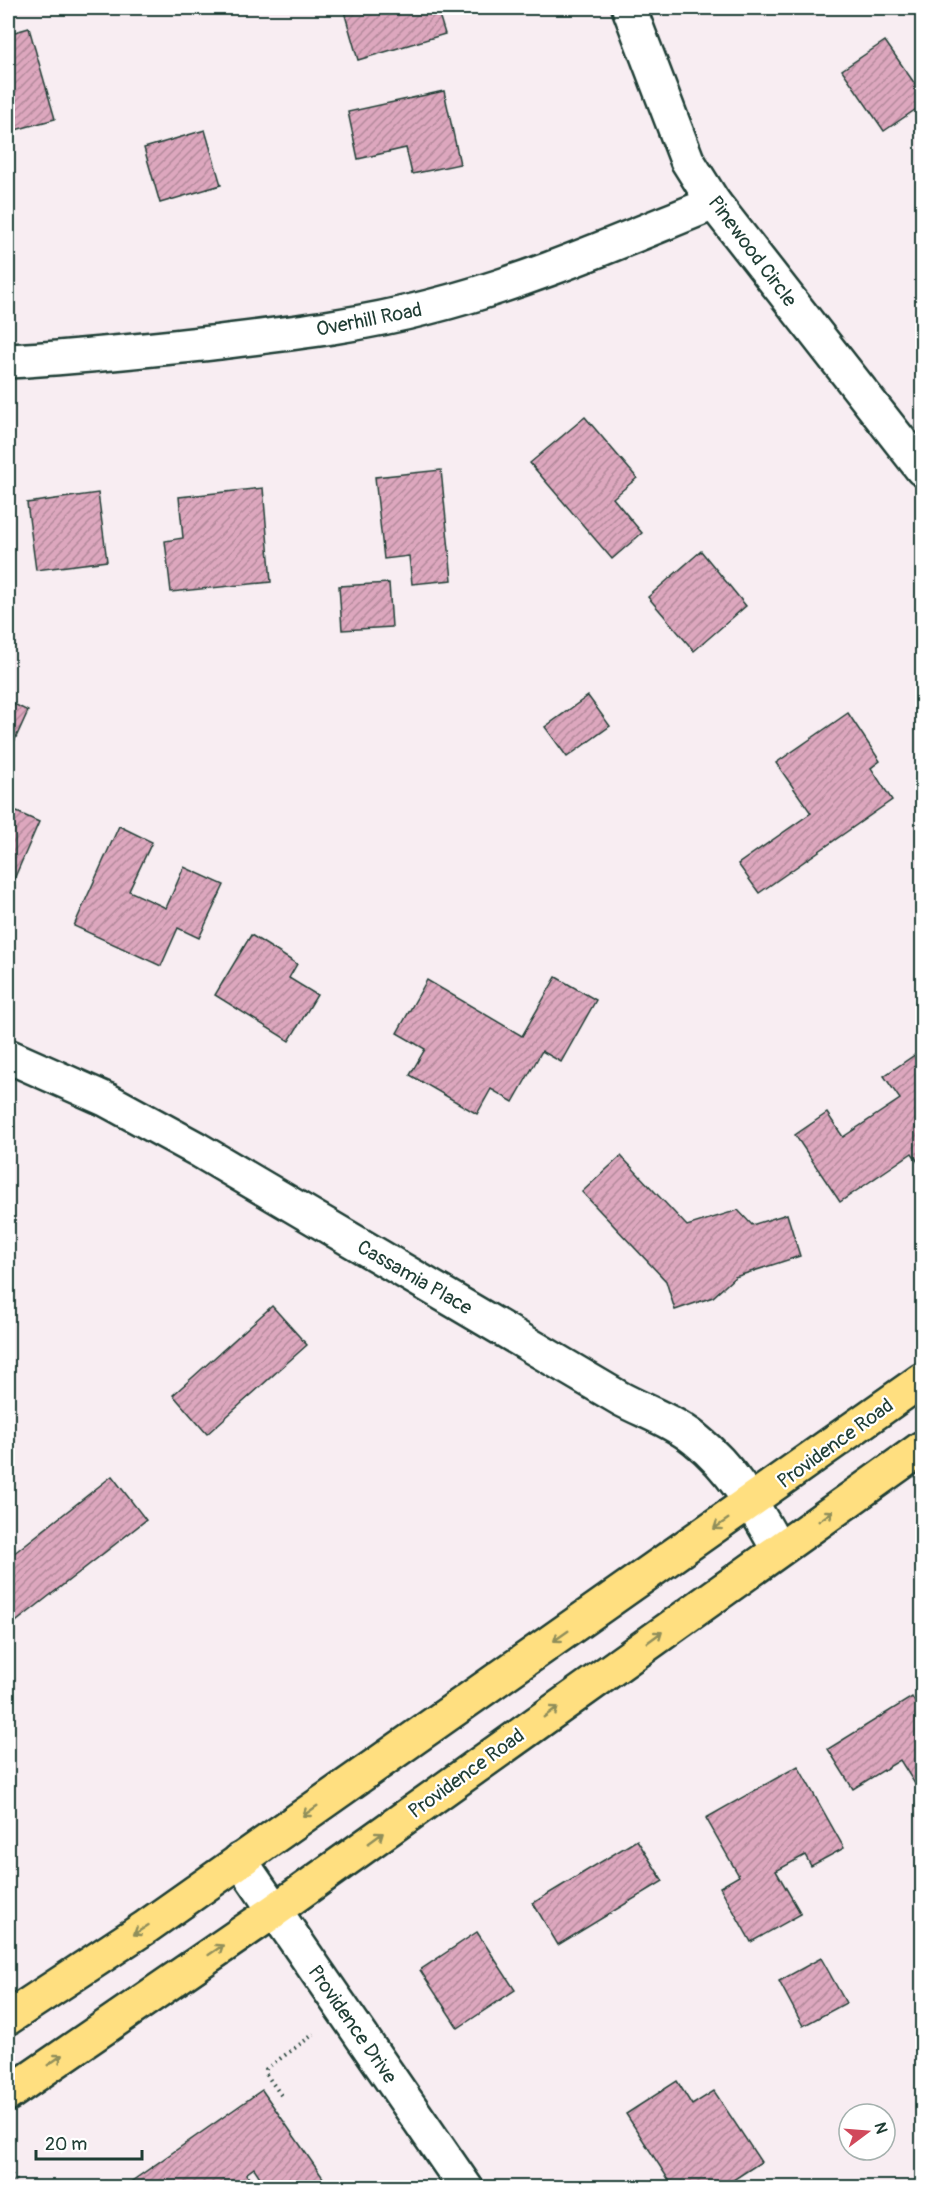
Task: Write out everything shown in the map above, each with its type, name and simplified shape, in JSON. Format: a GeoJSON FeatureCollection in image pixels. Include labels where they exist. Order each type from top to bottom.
{"type":"FeatureCollection","features":[{"type":"Feature","properties":{"kind":"main road","name":"Providence Road"},"geometry":{"type":"LineString","coordinates":[[8,2018],[146,1927],[922,1380]]}},
{"type":"Feature","properties":{"kind":"main road","name":"Providence Road"},"geometry":{"type":"LineString","coordinates":[[8,2094],[274,1911],[922,1448]]}},
{"type":"Feature","properties":{"kind":"street","name":"Pinewood Circle"},"geometry":{"type":"LineString","coordinates":[[629,8],[687,160],[714,203],[922,469]]}},
{"type":"Feature","properties":{"kind":"street","name":"Overhill Road"},"geometry":{"type":"LineString","coordinates":[[8,361],[227,341],[377,319],[430,307],[534,276],[714,203]]}},
{"type":"Feature","properties":{"kind":"street","name":"Cassamia Place"},"geometry":{"type":"LineString","coordinates":[[8,1056],[107,1100],[197,1149],[621,1399],[682,1430],[696,1439],[735,1480],[752,1502],[778,1549]]}},
{"type":"Feature","properties":{"kind":"street","name":"Providence Drive"},"geometry":{"type":"LineString","coordinates":[[240,1860],[466,2187]]}},
{"type":"Feature","properties":{"kind":"path"},"geometry":{"type":"LineString","coordinates":[[281,2095],[266,2074],[266,2069],[314,2034]]}},
{"type":"Feature","properties":{"kind":"path"},"geometry":{"type":"LineString","coordinates":[[8,2170],[20,2187]]}},
{"type":"Feature","properties":{"kind":"path"},"geometry":{"type":"LineString","coordinates":[[94,2187],[103,2181],[108,2187]]}},
{"type":"Feature","properties":{"kind":"building"},"geometry":{"type":"Polygon","coordinates":[[[343,8],[437,8],[445,34],[358,60],[343,8]]]}},
{"type":"Feature","properties":{"kind":"building"},"geometry":{"type":"Polygon","coordinates":[[[29,28],[55,119],[8,132],[8,34],[29,28]]]}},
{"type":"Feature","properties":{"kind":"building"},"geometry":{"type":"Polygon","coordinates":[[[885,41],[922,94],[922,105],[884,131],[842,70],[885,41]]]}},
{"type":"Feature","properties":{"kind":"building"},"geometry":{"type":"Polygon","coordinates":[[[444,91],[460,164],[412,174],[406,148],[358,159],[348,112],[444,91]]]}},
{"type":"Feature","properties":{"kind":"building"},"geometry":{"type":"Polygon","coordinates":[[[205,130],[221,185],[160,203],[144,148],[205,130]]]}},
{"type":"Feature","properties":{"kind":"building"},"geometry":{"type":"Polygon","coordinates":[[[585,417],[637,478],[613,498],[642,533],[612,559],[530,463],[585,417]]]}},
{"type":"Feature","properties":{"kind":"building"},"geometry":{"type":"Polygon","coordinates":[[[441,470],[452,580],[412,584],[409,556],[384,559],[375,477],[441,470]]]}},
{"type":"Feature","properties":{"kind":"building"},"geometry":{"type":"Polygon","coordinates":[[[263,488],[271,582],[171,592],[165,541],[183,538],[179,497],[263,488]]]}},
{"type":"Feature","properties":{"kind":"building"},"geometry":{"type":"Polygon","coordinates":[[[98,493],[107,561],[36,570],[27,503],[98,493]]]}},
{"type":"Feature","properties":{"kind":"building"},"geometry":{"type":"Polygon","coordinates":[[[701,551],[746,606],[694,651],[648,597],[701,551]]]}},
{"type":"Feature","properties":{"kind":"building"},"geometry":{"type":"Polygon","coordinates":[[[389,583],[392,627],[342,630],[339,586],[389,583]]]}},
{"type":"Feature","properties":{"kind":"building"},"geometry":{"type":"Polygon","coordinates":[[[588,696],[610,726],[567,757],[545,727],[588,696]]]}},
{"type":"Feature","properties":{"kind":"building"},"geometry":{"type":"Polygon","coordinates":[[[8,701],[28,711],[8,755],[8,701]]]}},
{"type":"Feature","properties":{"kind":"building"},"geometry":{"type":"Polygon","coordinates":[[[848,713],[880,761],[871,768],[892,800],[759,893],[738,864],[811,813],[776,763],[848,713]]]}},
{"type":"Feature","properties":{"kind":"building"},"geometry":{"type":"Polygon","coordinates":[[[8,808],[39,822],[8,893],[8,808]]]}},
{"type":"Feature","properties":{"kind":"building"},"geometry":{"type":"Polygon","coordinates":[[[119,826],[152,842],[129,891],[166,908],[184,867],[224,885],[199,938],[178,928],[161,966],[74,926],[119,826]]]}},
{"type":"Feature","properties":{"kind":"building"},"geometry":{"type":"Polygon","coordinates":[[[251,935],[297,964],[289,978],[317,995],[289,1041],[215,995],[251,935]]]}},
{"type":"Feature","properties":{"kind":"building"},"geometry":{"type":"Polygon","coordinates":[[[556,977],[596,1000],[561,1062],[542,1051],[513,1102],[491,1089],[477,1114],[410,1075],[425,1049],[397,1033],[427,980],[522,1036],[556,977]]]}},
{"type":"Feature","properties":{"kind":"building"},"geometry":{"type":"Polygon","coordinates":[[[922,1050],[922,1168],[912,1153],[840,1202],[795,1135],[827,1113],[843,1137],[900,1099],[884,1076],[922,1050]]]}},
{"type":"Feature","properties":{"kind":"building"},"geometry":{"type":"Polygon","coordinates":[[[621,1156],[687,1226],[738,1210],[752,1225],[787,1214],[800,1256],[735,1277],[713,1297],[675,1310],[666,1281],[582,1192],[621,1156]]]}},
{"type":"Feature","properties":{"kind":"building"},"geometry":{"type":"Polygon","coordinates":[[[272,1306],[307,1345],[207,1434],[173,1395],[272,1306]]]}},
{"type":"Feature","properties":{"kind":"building"},"geometry":{"type":"Polygon","coordinates":[[[112,1476],[146,1520],[8,1628],[8,1558],[112,1476]]]}},
{"type":"Feature","properties":{"kind":"building"},"geometry":{"type":"Polygon","coordinates":[[[912,1697],[922,1715],[922,1779],[915,1784],[900,1760],[853,1789],[828,1749],[912,1697]]]}},
{"type":"Feature","properties":{"kind":"building"},"geometry":{"type":"Polygon","coordinates":[[[798,1766],[844,1848],[811,1866],[805,1855],[776,1871],[801,1914],[751,1942],[720,1887],[739,1876],[706,1818],[798,1766]]]}},
{"type":"Feature","properties":{"kind":"building"},"geometry":{"type":"Polygon","coordinates":[[[637,1840],[663,1881],[558,1945],[533,1903],[637,1840]]]}},
{"type":"Feature","properties":{"kind":"building"},"geometry":{"type":"Polygon","coordinates":[[[477,1932],[515,1990],[458,2028],[420,1970],[477,1932]]]}},
{"type":"Feature","properties":{"kind":"building"},"geometry":{"type":"Polygon","coordinates":[[[821,1958],[846,2003],[803,2026],[779,1981],[821,1958]]]}},
{"type":"Feature","properties":{"kind":"building"},"geometry":{"type":"Polygon","coordinates":[[[677,2081],[692,2105],[714,2091],[761,2162],[721,2188],[674,2188],[626,2114],[677,2081]]]}},
{"type":"Feature","properties":{"kind":"building"},"geometry":{"type":"Polygon","coordinates":[[[262,2090],[330,2188],[267,2188],[254,2168],[246,2174],[256,2188],[122,2188],[262,2090]]]}}]}
